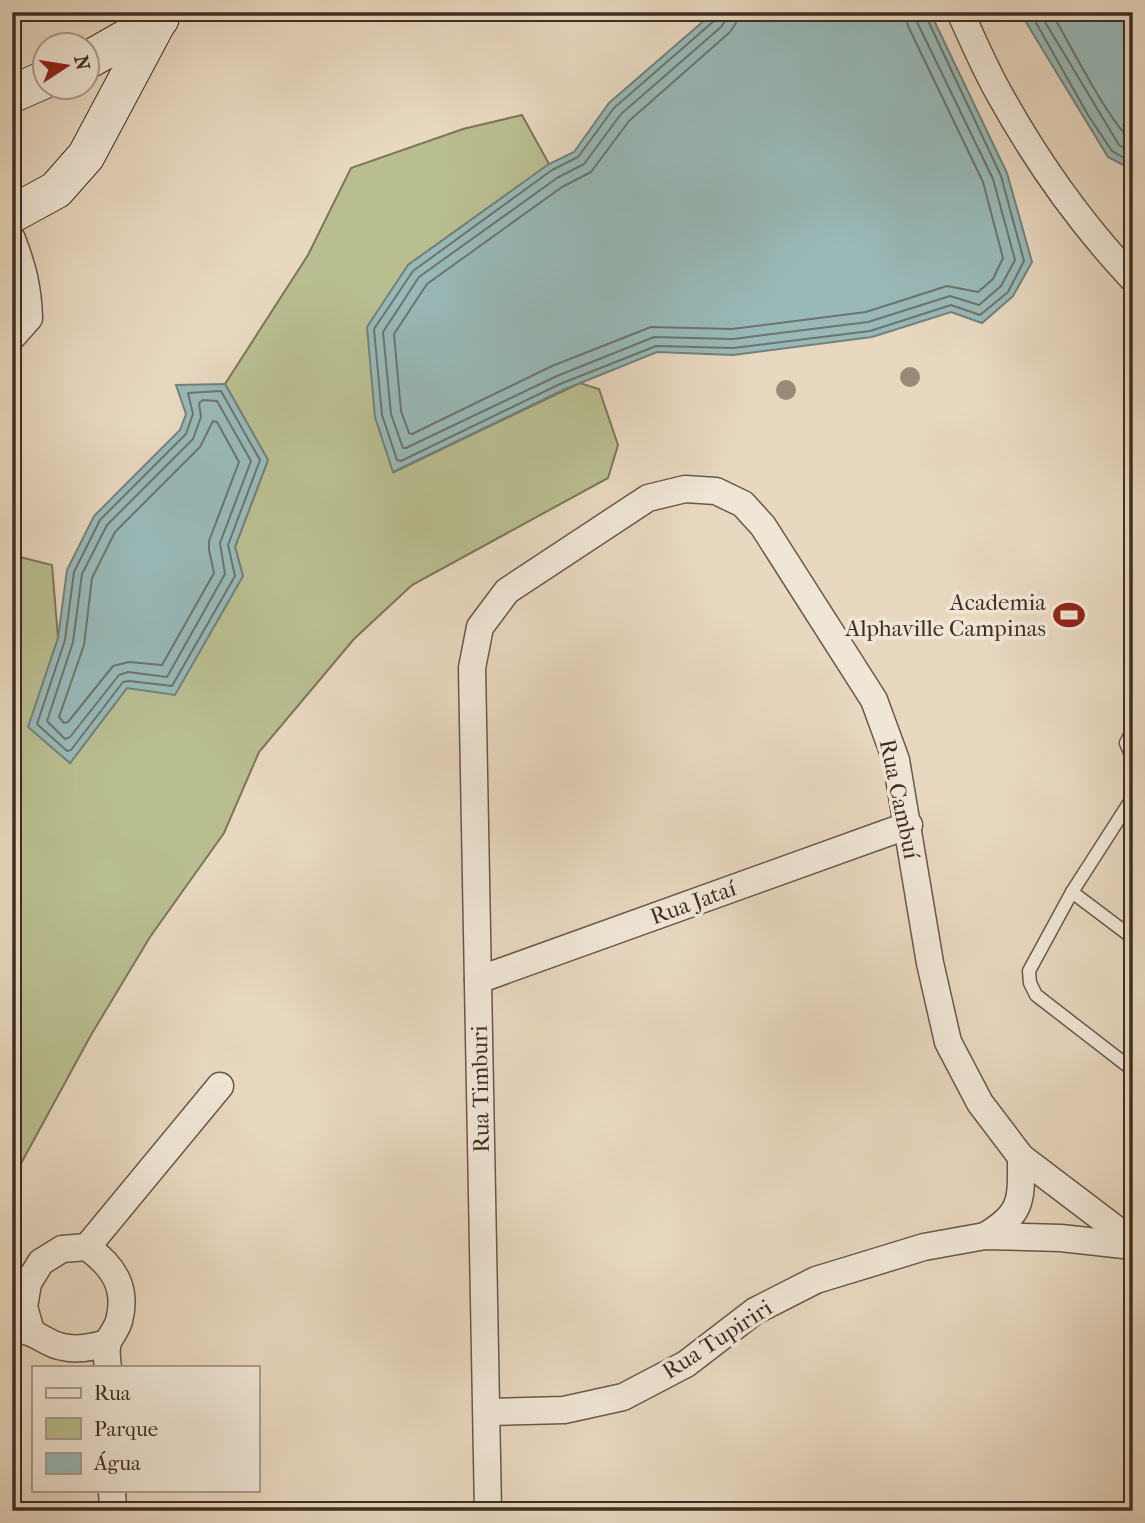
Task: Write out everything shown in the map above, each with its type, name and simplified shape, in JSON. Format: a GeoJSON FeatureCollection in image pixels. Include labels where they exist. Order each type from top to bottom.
{"type":"FeatureCollection","features":[{"type":"Feature","properties":{"kind":"main road"},"geometry":{"type":"LineString","coordinates":[[102,52],[165,15]]}},
{"type":"Feature","properties":{"kind":"main road"},"geometry":{"type":"LineString","coordinates":[[12,214],[56,190],[86,156],[165,15]]}},
{"type":"Feature","properties":{"kind":"main road"},"geometry":{"type":"LineString","coordinates":[[12,94],[32,85]]}},
{"type":"Feature","properties":{"kind":"street"},"geometry":{"type":"LineString","coordinates":[[960,12],[999,95],[1047,171],[1109,254],[1133,279]]}},
{"type":"Feature","properties":{"kind":"street"},"geometry":{"type":"LineString","coordinates":[[12,239],[28,288],[29,318],[12,337]]}},
{"type":"Feature","properties":{"kind":"street","name":"Rua Cambuí"},"geometry":{"type":"LineString","coordinates":[[472,668],[480,627],[507,591],[648,498],[685,489],[716,491],[743,504],[763,526],[874,700],[896,760],[930,962],[948,1042],[980,1103],[1021,1157],[1133,1244]]}},
{"type":"Feature","properties":{"kind":"street","name":"Rua Timburi"},"geometry":{"type":"LineString","coordinates":[[472,668],[488,1511]]}},
{"type":"Feature","properties":{"kind":"street","name":"Rua Jataí"},"geometry":{"type":"LineString","coordinates":[[478,980],[908,825]]}},
{"type":"Feature","properties":{"kind":"street"},"geometry":{"type":"LineString","coordinates":[[87,1247],[220,1086]]}},
{"type":"Feature","properties":{"kind":"street","name":"Rua Tupiriri"},"geometry":{"type":"LineString","coordinates":[[985,1236],[1007,1223],[1021,1198],[1021,1157]]}},
{"type":"Feature","properties":{"kind":"street","name":"Rua Tupiriri"},"geometry":{"type":"LineString","coordinates":[[487,1412],[564,1410],[624,1397],[686,1364],[755,1311],[816,1280],[924,1247],[985,1236],[1061,1238],[1133,1244]]}},
{"type":"Feature","properties":{"kind":"street"},"geometry":{"type":"LineString","coordinates":[[87,1247],[105,1260],[118,1279],[122,1301],[119,1324],[107,1355],[88,1349],[67,1348],[22,1330],[28,1283],[41,1262],[62,1249],[87,1247]]}},
{"type":"Feature","properties":{"kind":"street"},"geometry":{"type":"LineString","coordinates":[[112,1492],[113,1511]]}},
{"type":"Feature","properties":{"kind":"lane"},"geometry":{"type":"LineString","coordinates":[[1133,729],[1126,743],[1133,760]]}},
{"type":"Feature","properties":{"kind":"lane"},"geometry":{"type":"LineString","coordinates":[[1133,797],[1072,892],[1030,971],[1030,983],[1036,995],[1133,1070]]}},
{"type":"Feature","properties":{"kind":"lane"},"geometry":{"type":"LineString","coordinates":[[1072,892],[1133,938]]}},
{"type":"Feature","properties":{"kind":"green space"},"geometry":{"type":"Polygon","coordinates":[[[522,115],[549,164],[408,265],[394,472],[580,383],[599,389],[618,445],[608,478],[412,585],[354,639],[259,752],[224,833],[150,937],[91,1035],[12,1180],[12,555],[52,565],[58,638],[29,727],[70,763],[127,688],[243,576],[235,547],[268,460],[225,384],[308,255],[351,168],[463,129],[522,115]]]}},
{"type":"Feature","properties":{"kind":"water"},"geometry":{"type":"Polygon","coordinates":[[[714,12],[930,12],[1007,173],[1032,262],[1013,296],[982,323],[951,312],[872,337],[733,355],[657,352],[563,390],[393,472],[375,417],[367,327],[408,265],[549,164],[574,152],[609,103],[714,12]]]}},
{"type":"Feature","properties":{"kind":"water"},"geometry":{"type":"Polygon","coordinates":[[[1023,12],[1133,12],[1133,170],[1108,157],[1024,19],[1023,12]]]}},
{"type":"Feature","properties":{"kind":"water"},"geometry":{"type":"Polygon","coordinates":[[[225,384],[268,460],[235,547],[243,576],[175,695],[127,688],[70,763],[28,727],[58,638],[67,570],[94,516],[180,430],[186,414],[176,385],[225,384]]]}},
{"type":"Feature","properties":{"kind":"place","name":"Academia Alphaville Campinas"},"geometry":{"type":"Point","coordinates":[1069,615]}}]}
